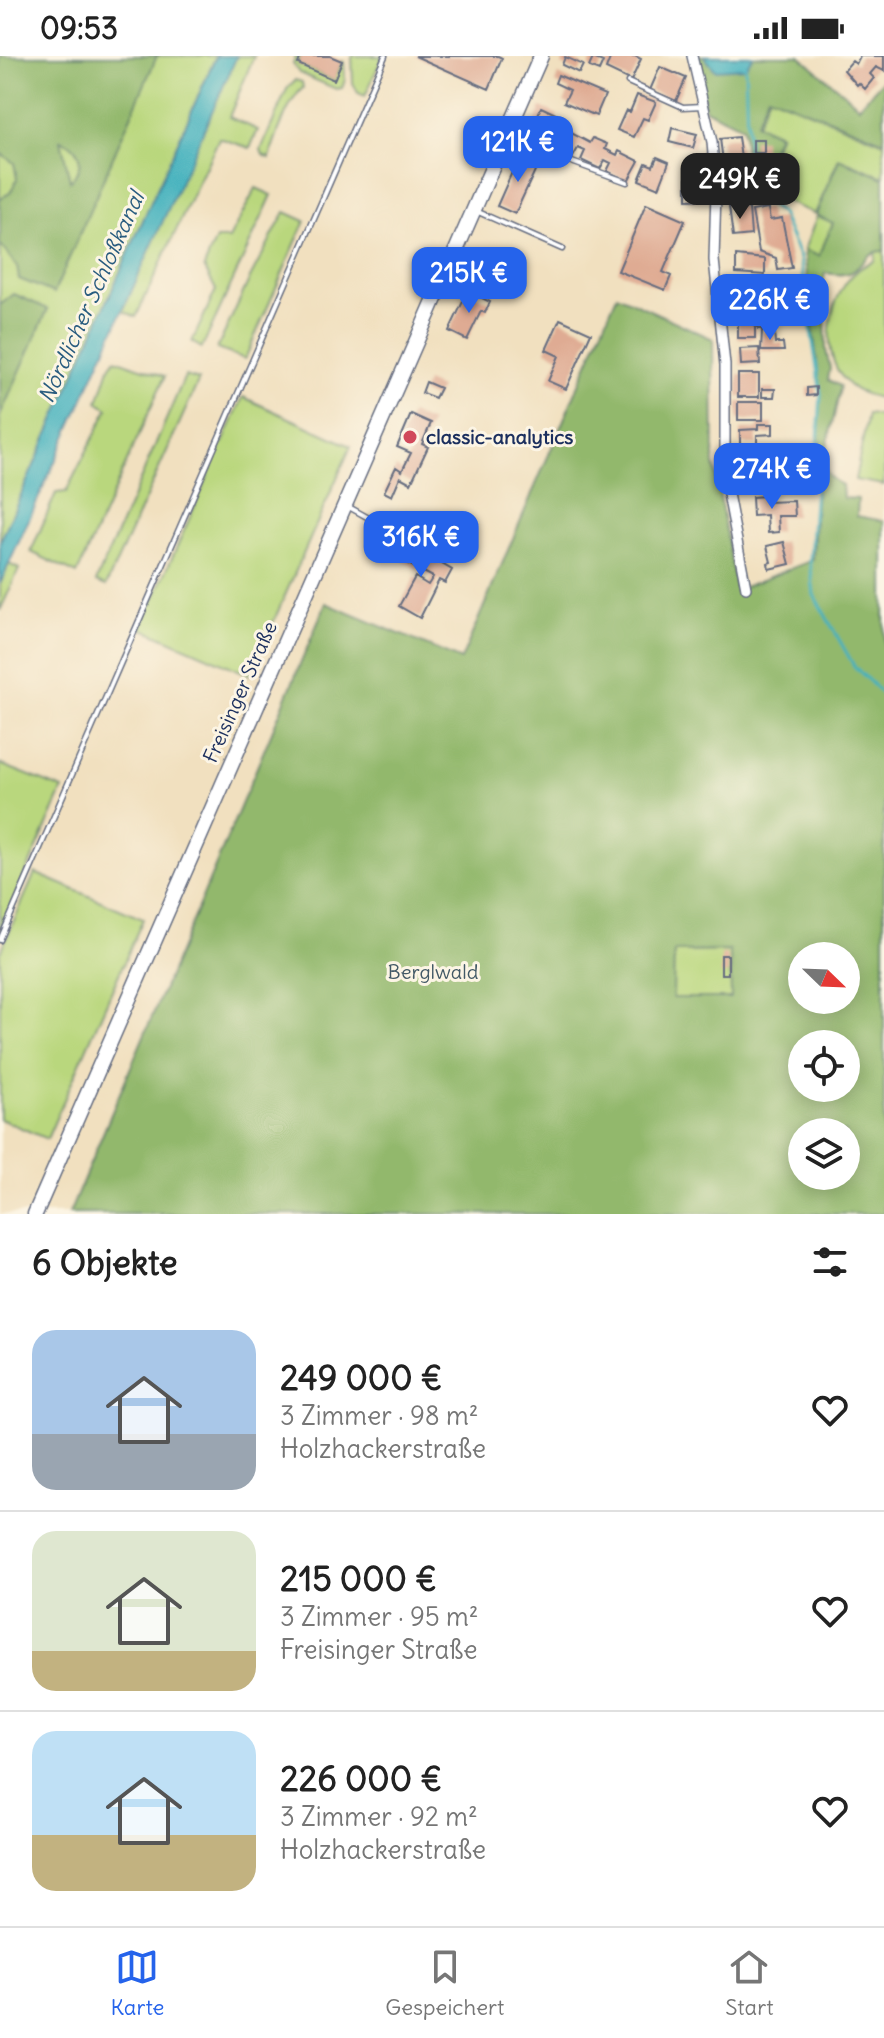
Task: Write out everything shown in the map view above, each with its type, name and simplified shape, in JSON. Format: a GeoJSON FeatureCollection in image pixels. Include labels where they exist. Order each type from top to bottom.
{"type":"FeatureCollection","features":[{"type":"Feature","properties":{"kind":"main road","name":"Freisinger Straße"},"geometry":{"type":"LineString","coordinates":[[33,1214],[541,56]]}},
{"type":"Feature","properties":{"kind":"street"},"geometry":{"type":"LineString","coordinates":[[692,56],[712,142],[716,191],[714,260],[725,365],[725,478],[746,588]]}},
{"type":"Feature","properties":{"kind":"lane"},"geometry":{"type":"LineString","coordinates":[[0,940],[385,56]]}},
{"type":"Feature","properties":{"kind":"lane"},"geometry":{"type":"LineString","coordinates":[[628,82],[683,107],[705,105]]}},
{"type":"Feature","properties":{"kind":"lane"},"geometry":{"type":"LineString","coordinates":[[505,138],[627,182]]}},
{"type":"Feature","properties":{"kind":"lane"},"geometry":{"type":"LineString","coordinates":[[474,210],[562,249]]}},
{"type":"Feature","properties":{"kind":"lane"},"geometry":{"type":"LineString","coordinates":[[345,504],[445,560]]}},
{"type":"Feature","properties":{"kind":"green space"},"geometry":{"type":"Polygon","coordinates":[[[0,56],[216,56],[0,542],[0,56]]]}},
{"type":"Feature","properties":{"kind":"green space"},"geometry":{"type":"Polygon","coordinates":[[[0,56],[157,56],[54,293],[19,279],[17,266],[0,245],[0,198],[10,193],[17,179],[14,163],[0,153],[0,56]],[[61,140],[70,181],[78,169],[79,157],[68,143],[61,140]]]}},
{"type":"Feature","properties":{"kind":"green space"},"geometry":{"type":"Polygon","coordinates":[[[233,56],[254,56],[229,117],[258,130],[250,148],[219,138],[136,317],[123,311],[233,56]]]}},
{"type":"Feature","properties":{"kind":"green space"},"geometry":{"type":"Polygon","coordinates":[[[296,56],[301,56],[298,64],[334,80],[344,62],[342,88],[336,89],[299,73],[293,64],[296,56]]]}},
{"type":"Feature","properties":{"kind":"green space"},"geometry":{"type":"Polygon","coordinates":[[[352,56],[383,56],[365,96],[358,93],[353,83],[352,56]]]}},
{"type":"Feature","properties":{"kind":"green space"},"geometry":{"type":"Polygon","coordinates":[[[695,56],[800,56],[859,106],[884,79],[884,141],[768,95],[756,124],[778,134],[756,188],[748,182],[742,127],[705,109],[695,56]]]}},
{"type":"Feature","properties":{"kind":"green space"},"geometry":{"type":"Polygon","coordinates":[[[295,80],[302,82],[303,88],[287,111],[270,158],[263,155],[261,150],[287,89],[295,80]]]}},
{"type":"Feature","properties":{"kind":"green space"},"geometry":{"type":"Polygon","coordinates":[[[769,95],[884,143],[884,177],[839,158],[815,214],[757,190],[780,134],[757,124],[769,95]]]}},
{"type":"Feature","properties":{"kind":"green space","name":"Berglwald"},"geometry":{"type":"Polygon","coordinates":[[[839,159],[884,178],[884,251],[869,255],[849,273],[825,273],[821,296],[830,368],[828,380],[840,386],[826,454],[827,472],[842,485],[843,498],[858,499],[857,516],[884,521],[884,1214],[69,1214],[326,603],[461,660],[617,295],[713,339],[714,464],[736,590],[813,560],[821,395],[804,250],[819,256],[833,223],[816,215],[839,159]],[[730,951],[674,952],[673,998],[731,998],[730,951]]]}},
{"type":"Feature","properties":{"kind":"green space"},"geometry":{"type":"Polygon","coordinates":[[[256,188],[272,195],[202,348],[192,342],[216,290],[204,267],[216,239],[229,239],[256,188]]]}},
{"type":"Feature","properties":{"kind":"green space"},"geometry":{"type":"Polygon","coordinates":[[[285,212],[305,221],[245,359],[217,349],[249,280],[285,212]]]}},
{"type":"Feature","properties":{"kind":"green space"},"geometry":{"type":"Polygon","coordinates":[[[817,216],[833,222],[819,257],[804,250],[817,216]]]}},
{"type":"Feature","properties":{"kind":"green space"},"geometry":{"type":"Polygon","coordinates":[[[876,251],[884,251],[884,399],[861,393],[849,385],[838,371],[830,336],[837,299],[846,283],[874,261],[876,251]]]}},
{"type":"Feature","properties":{"kind":"green space"},"geometry":{"type":"Polygon","coordinates":[[[14,294],[48,309],[0,416],[0,305],[14,294]]]}},
{"type":"Feature","properties":{"kind":"green space"},"geometry":{"type":"Polygon","coordinates":[[[115,359],[165,376],[77,574],[31,552],[56,493],[66,492],[108,409],[98,402],[115,359]]]}},
{"type":"Feature","properties":{"kind":"green space"},"geometry":{"type":"Polygon","coordinates":[[[185,376],[199,380],[106,586],[96,582],[185,376]]]}},
{"type":"Feature","properties":{"kind":"green space"},"geometry":{"type":"Polygon","coordinates":[[[243,397],[351,446],[250,675],[141,628],[243,397]]]}},
{"type":"Feature","properties":{"kind":"green space"},"geometry":{"type":"Polygon","coordinates":[[[868,414],[884,417],[884,485],[855,480],[868,414]]]}},
{"type":"Feature","properties":{"kind":"green space"},"geometry":{"type":"Polygon","coordinates":[[[9,564],[19,569],[0,611],[0,584],[9,564]]]}},
{"type":"Feature","properties":{"kind":"green space"},"geometry":{"type":"Polygon","coordinates":[[[0,764],[63,789],[0,932],[0,764]]]}},
{"type":"Feature","properties":{"kind":"green space"},"geometry":{"type":"Polygon","coordinates":[[[35,873],[143,919],[47,1139],[0,1119],[0,953],[35,873]]]}},
{"type":"Feature","properties":{"kind":"green space"},"geometry":{"type":"Polygon","coordinates":[[[731,951],[731,998],[673,998],[673,952],[731,951]]]}},
{"type":"Feature","properties":{"kind":"water"},"geometry":{"type":"Polygon","coordinates":[[[216,56],[237,56],[0,584],[0,542],[216,56]]]}},
{"type":"Feature","properties":{"kind":"water"},"geometry":{"type":"Polygon","coordinates":[[[704,56],[753,56],[745,68],[715,70],[704,56]]]}},
{"type":"Feature","properties":{"kind":"building"},"geometry":{"type":"Polygon","coordinates":[[[301,56],[330,56],[342,61],[334,80],[298,64],[301,56]]]}},
{"type":"Feature","properties":{"kind":"building"},"geometry":{"type":"Polygon","coordinates":[[[415,56],[498,56],[502,58],[489,89],[415,56]]]}},
{"type":"Feature","properties":{"kind":"building"},"geometry":{"type":"Polygon","coordinates":[[[611,56],[641,59],[631,81],[606,69],[611,56]]]}},
{"type":"Feature","properties":{"kind":"building"},"geometry":{"type":"Polygon","coordinates":[[[860,56],[884,56],[884,71],[876,67],[870,74],[874,78],[865,89],[859,83],[857,85],[844,70],[852,61],[856,64],[860,56]]]}},
{"type":"Feature","properties":{"kind":"building"},"geometry":{"type":"Polygon","coordinates":[[[565,57],[583,65],[579,73],[562,65],[565,57]]]}},
{"type":"Feature","properties":{"kind":"building"},"geometry":{"type":"Polygon","coordinates":[[[593,58],[603,62],[599,71],[589,67],[593,58]]]}},
{"type":"Feature","properties":{"kind":"building"},"geometry":{"type":"Polygon","coordinates":[[[660,67],[686,78],[676,101],[650,90],[660,67]]]}},
{"type":"Feature","properties":{"kind":"building"},"geometry":{"type":"Polygon","coordinates":[[[558,75],[605,95],[596,116],[564,102],[570,90],[555,83],[558,75]]]}},
{"type":"Feature","properties":{"kind":"building"},"geometry":{"type":"Polygon","coordinates":[[[637,95],[656,102],[648,120],[643,118],[634,137],[617,130],[637,95]]]}},
{"type":"Feature","properties":{"kind":"building"},"geometry":{"type":"Polygon","coordinates":[[[541,107],[558,115],[553,127],[564,129],[590,143],[593,138],[607,144],[605,149],[617,155],[619,151],[639,161],[628,181],[607,171],[611,163],[605,160],[600,169],[581,160],[585,151],[578,148],[572,159],[554,150],[558,142],[532,130],[541,107]]]}},
{"type":"Feature","properties":{"kind":"building"},"geometry":{"type":"Polygon","coordinates":[[[672,128],[697,134],[693,148],[669,142],[672,128]]]}},
{"type":"Feature","properties":{"kind":"building"},"geometry":{"type":"Polygon","coordinates":[[[738,137],[743,172],[729,172],[727,161],[723,161],[720,139],[738,137]]]}},
{"type":"Feature","properties":{"kind":"building"},"geometry":{"type":"Polygon","coordinates":[[[753,140],[764,140],[764,153],[753,153],[753,140]]]}},
{"type":"Feature","properties":{"kind":"building"},"geometry":{"type":"Polygon","coordinates":[[[520,154],[539,162],[515,214],[497,206],[520,154]]]}},
{"type":"Feature","properties":{"kind":"building"},"geometry":{"type":"Polygon","coordinates":[[[657,157],[669,162],[659,188],[639,180],[646,163],[653,166],[657,157]]]}},
{"type":"Feature","properties":{"kind":"building"},"geometry":{"type":"Polygon","coordinates":[[[687,177],[707,177],[708,199],[687,200],[687,177]]]}},
{"type":"Feature","properties":{"kind":"building"},"geometry":{"type":"Polygon","coordinates":[[[646,204],[685,221],[663,272],[671,276],[665,290],[618,271],[646,204]]]}},
{"type":"Feature","properties":{"kind":"building"},"geometry":{"type":"Polygon","coordinates":[[[742,205],[742,209],[749,208],[751,235],[733,237],[729,207],[742,205]]]}},
{"type":"Feature","properties":{"kind":"building"},"geometry":{"type":"Polygon","coordinates":[[[768,208],[770,220],[782,218],[792,268],[778,270],[776,258],[759,252],[752,211],[768,208]]]}},
{"type":"Feature","properties":{"kind":"building"},"geometry":{"type":"Polygon","coordinates":[[[736,256],[765,259],[765,275],[736,273],[736,256]]]}},
{"type":"Feature","properties":{"kind":"building"},"geometry":{"type":"Polygon","coordinates":[[[468,291],[490,302],[485,313],[481,311],[467,340],[449,331],[468,291]]]}},
{"type":"Feature","properties":{"kind":"building"},"geometry":{"type":"Polygon","coordinates":[[[739,291],[780,291],[775,304],[784,304],[783,314],[767,314],[767,303],[754,303],[754,308],[738,308],[739,291]]]}},
{"type":"Feature","properties":{"kind":"building"},"geometry":{"type":"Polygon","coordinates":[[[799,297],[800,312],[788,312],[788,298],[799,297]]]}},
{"type":"Feature","properties":{"kind":"building"},"geometry":{"type":"Polygon","coordinates":[[[758,317],[776,317],[776,329],[758,329],[758,317]]]}},
{"type":"Feature","properties":{"kind":"building"},"geometry":{"type":"Polygon","coordinates":[[[560,319],[591,333],[566,389],[548,381],[559,356],[546,350],[560,319]]]}},
{"type":"Feature","properties":{"kind":"building"},"geometry":{"type":"Polygon","coordinates":[[[738,320],[755,320],[755,338],[738,338],[738,320]]]}},
{"type":"Feature","properties":{"kind":"building"},"geometry":{"type":"Polygon","coordinates":[[[762,331],[774,331],[775,343],[783,343],[784,351],[761,351],[762,331]]]}},
{"type":"Feature","properties":{"kind":"building"},"geometry":{"type":"Polygon","coordinates":[[[759,348],[760,364],[741,365],[740,349],[759,348]]]}},
{"type":"Feature","properties":{"kind":"building"},"geometry":{"type":"Polygon","coordinates":[[[738,374],[759,374],[759,397],[738,397],[738,374]]]}},
{"type":"Feature","properties":{"kind":"building"},"geometry":{"type":"Polygon","coordinates":[[[426,382],[440,388],[435,398],[422,393],[426,382]]]}},
{"type":"Feature","properties":{"kind":"building"},"geometry":{"type":"Polygon","coordinates":[[[816,387],[816,395],[807,396],[807,388],[816,387]]]}},
{"type":"Feature","properties":{"kind":"building"},"geometry":{"type":"Polygon","coordinates":[[[762,389],[775,389],[774,397],[762,397],[762,389]]]}},
{"type":"Feature","properties":{"kind":"building"},"geometry":{"type":"Polygon","coordinates":[[[738,402],[763,402],[763,420],[738,420],[738,402]]]}},
{"type":"Feature","properties":{"kind":"building"},"geometry":{"type":"Polygon","coordinates":[[[411,414],[431,423],[422,444],[428,447],[411,483],[400,477],[392,496],[384,492],[396,467],[402,471],[411,453],[397,447],[411,414]]]}},
{"type":"Feature","properties":{"kind":"building"},"geometry":{"type":"Polygon","coordinates":[[[758,424],[773,424],[773,434],[757,435],[757,444],[740,444],[740,430],[758,429],[758,424]]]}},
{"type":"Feature","properties":{"kind":"building"},"geometry":{"type":"Polygon","coordinates":[[[782,464],[792,464],[792,474],[782,474],[782,464]]]}},
{"type":"Feature","properties":{"kind":"building"},"geometry":{"type":"Polygon","coordinates":[[[765,470],[766,481],[803,478],[803,490],[763,490],[762,484],[743,485],[742,471],[765,470]]]}},
{"type":"Feature","properties":{"kind":"building"},"geometry":{"type":"Polygon","coordinates":[[[765,496],[766,502],[794,501],[795,516],[778,516],[779,532],[768,533],[767,515],[753,516],[752,497],[765,496]]]}},
{"type":"Feature","properties":{"kind":"building"},"geometry":{"type":"Polygon","coordinates":[[[784,542],[790,564],[769,569],[768,563],[771,562],[767,546],[784,542]]]}},
{"type":"Feature","properties":{"kind":"building"},"geometry":{"type":"Polygon","coordinates":[[[405,543],[452,570],[445,583],[439,580],[420,618],[399,606],[415,577],[428,585],[433,577],[395,557],[405,543]]]}},
{"type":"Feature","properties":{"kind":"building"},"geometry":{"type":"Polygon","coordinates":[[[721,955],[728,955],[728,974],[721,974],[721,955]]]}},
{"type":"Feature","properties":{"kind":"waterway"},"geometry":{"type":"LineString","coordinates":[[745,65],[749,190],[781,214],[800,258],[821,394],[810,561],[814,595],[854,666],[884,696]]}},
{"type":"Feature","properties":{"kind":"place","name":"classic-analytics"},"geometry":{"type":"Point","coordinates":[410,437]}},
{"type":"Feature","properties":{"kind":"water label","name":"Nördlicher Schloßkanal"},"geometry":{"type":"Point","coordinates":[91,297]}}]}
